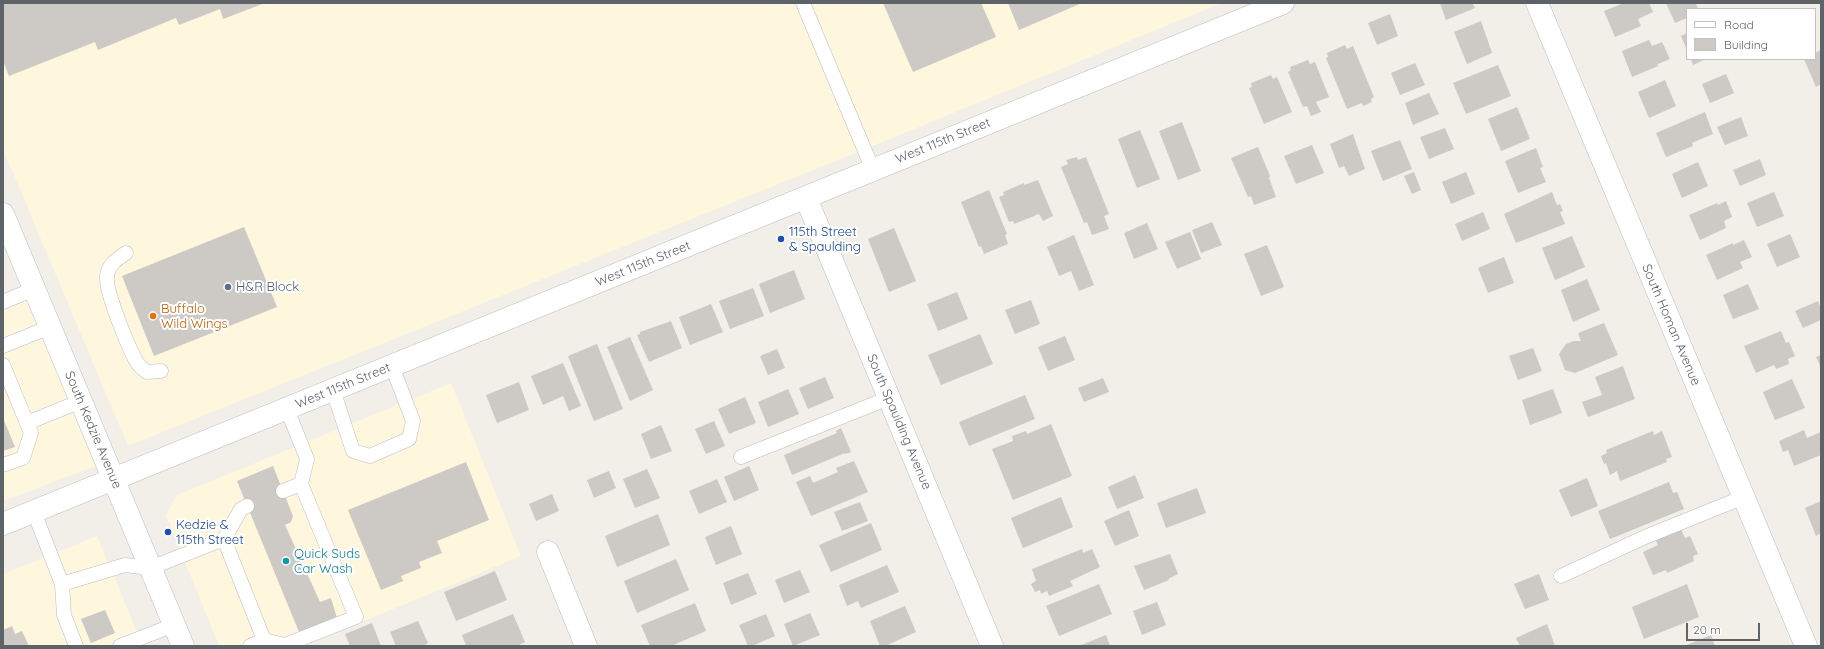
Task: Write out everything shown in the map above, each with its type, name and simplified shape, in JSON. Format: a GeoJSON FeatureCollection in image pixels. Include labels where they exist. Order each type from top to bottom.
{"type":"FeatureCollection","features":[{"type":"Feature","properties":{"kind":"street","name":"West 115th Street"},"geometry":{"type":"LineString","coordinates":[[3,524],[1283,3]]}},
{"type":"Feature","properties":{"kind":"street","name":"South Homan Avenue"},"geometry":{"type":"LineString","coordinates":[[1537,3],[1806,646]]}},
{"type":"Feature","properties":{"kind":"street","name":"South Spaulding Avenue"},"geometry":{"type":"LineString","coordinates":[[806,198],[992,646]]}},
{"type":"Feature","properties":{"kind":"street","name":"South Kedzie Avenue"},"geometry":{"type":"LineString","coordinates":[[3,214],[183,646]]}},
{"type":"Feature","properties":{"kind":"street"},"geometry":{"type":"LineString","coordinates":[[548,552],[586,646]]}},
{"type":"Feature","properties":{"kind":"lane"},"geometry":{"type":"LineString","coordinates":[[803,3],[873,170]]}},
{"type":"Feature","properties":{"kind":"lane"},"geometry":{"type":"LineString","coordinates":[[126,253],[110,266],[107,275],[107,285],[110,298],[136,362],[147,372],[160,371]]}},
{"type":"Feature","properties":{"kind":"lane"},"geometry":{"type":"LineString","coordinates":[[3,302],[34,289]]}},
{"type":"Feature","properties":{"kind":"lane"},"geometry":{"type":"LineString","coordinates":[[3,346],[50,327]]}},
{"type":"Feature","properties":{"kind":"lane"},"geometry":{"type":"LineString","coordinates":[[3,365],[31,433],[22,458],[3,465]]}},
{"type":"Feature","properties":{"kind":"lane"},"geometry":{"type":"LineString","coordinates":[[333,390],[353,451],[370,456],[409,440],[413,421],[392,366]]}},
{"type":"Feature","properties":{"kind":"lane"},"geometry":{"type":"LineString","coordinates":[[741,457],[889,398]]}},
{"type":"Feature","properties":{"kind":"lane"},"geometry":{"type":"LineString","coordinates":[[27,423],[81,401]]}},
{"type":"Feature","properties":{"kind":"lane"},"geometry":{"type":"LineString","coordinates":[[250,646],[264,640],[285,645],[356,617],[301,484],[307,459],[287,409]]}},
{"type":"Feature","properties":{"kind":"lane"},"geometry":{"type":"LineString","coordinates":[[283,491],[301,484]]}},
{"type":"Feature","properties":{"kind":"lane"},"geometry":{"type":"LineString","coordinates":[[1562,576],[1645,537],[1744,497]]}},
{"type":"Feature","properties":{"kind":"lane"},"geometry":{"type":"LineString","coordinates":[[62,584],[124,565],[150,568],[224,539],[244,507]]}},
{"type":"Feature","properties":{"kind":"lane"},"geometry":{"type":"LineString","coordinates":[[34,512],[62,584],[64,615],[76,646]]}},
{"type":"Feature","properties":{"kind":"lane"},"geometry":{"type":"LineString","coordinates":[[224,539],[264,640]]}},
{"type":"Feature","properties":{"kind":"lane"},"geometry":{"type":"LineString","coordinates":[[120,646],[174,625]]}},
{"type":"Feature","properties":{"kind":"shaded area"},"geometry":{"type":"Polygon","coordinates":[[[3,3],[1222,3],[826,165],[128,446],[3,149],[3,3]]]}},
{"type":"Feature","properties":{"kind":"shaded area"},"geometry":{"type":"Polygon","coordinates":[[[25,286],[96,466],[3,501],[3,295],[25,286]]]}},
{"type":"Feature","properties":{"kind":"shaded area"},"geometry":{"type":"Polygon","coordinates":[[[451,383],[521,556],[304,646],[219,646],[166,515],[177,495],[451,383]]]}},
{"type":"Feature","properties":{"kind":"shaded area"},"geometry":{"type":"Polygon","coordinates":[[[97,536],[143,646],[3,646],[3,574],[97,536]]]}},
{"type":"Feature","properties":{"kind":"building"},"geometry":{"type":"Polygon","coordinates":[[[3,3],[265,3],[223,19],[220,9],[179,25],[176,18],[98,50],[95,42],[9,76],[3,61],[3,3]]]}},
{"type":"Feature","properties":{"kind":"building"},"geometry":{"type":"Polygon","coordinates":[[[883,3],[981,3],[996,37],[913,72],[883,3]]]}},
{"type":"Feature","properties":{"kind":"building"},"geometry":{"type":"Polygon","coordinates":[[[1008,3],[1082,3],[1019,30],[1008,3]]]}},
{"type":"Feature","properties":{"kind":"building"},"geometry":{"type":"Polygon","coordinates":[[[1440,3],[1472,3],[1475,8],[1446,20],[1440,3]]]}},
{"type":"Feature","properties":{"kind":"building"},"geometry":{"type":"Polygon","coordinates":[[[1624,3],[1649,3],[1653,12],[1638,19],[1641,26],[1615,37],[1604,11],[1624,3]]]}},
{"type":"Feature","properties":{"kind":"building"},"geometry":{"type":"Polygon","coordinates":[[[1666,3],[1696,3],[1698,8],[1686,8],[1686,18],[1675,23],[1666,3]]]}},
{"type":"Feature","properties":{"kind":"building"},"geometry":{"type":"Polygon","coordinates":[[[1390,14],[1398,36],[1377,45],[1368,23],[1390,14]]]}},
{"type":"Feature","properties":{"kind":"building"},"geometry":{"type":"Polygon","coordinates":[[[1481,21],[1492,53],[1467,64],[1454,32],[1481,21]]]}},
{"type":"Feature","properties":{"kind":"building"},"geometry":{"type":"Polygon","coordinates":[[[1686,34],[1686,48],[1681,36],[1686,34]]]}},
{"type":"Feature","properties":{"kind":"building"},"geometry":{"type":"Polygon","coordinates":[[[1649,40],[1652,46],[1662,42],[1670,59],[1632,77],[1622,51],[1649,40]]]}},
{"type":"Feature","properties":{"kind":"building"},"geometry":{"type":"Polygon","coordinates":[[[1345,45],[1347,49],[1353,46],[1374,97],[1371,99],[1372,102],[1363,106],[1362,103],[1347,109],[1326,58],[1328,57],[1327,53],[1345,45]]]}},
{"type":"Feature","properties":{"kind":"building"},"geometry":{"type":"Polygon","coordinates":[[[1821,50],[1821,84],[1816,87],[1804,60],[1816,60],[1816,52],[1821,50]]]}},
{"type":"Feature","properties":{"kind":"building"},"geometry":{"type":"Polygon","coordinates":[[[1308,60],[1310,64],[1315,62],[1329,97],[1316,102],[1321,112],[1311,116],[1307,106],[1303,107],[1288,72],[1291,70],[1290,67],[1308,60]]]}},
{"type":"Feature","properties":{"kind":"building"},"geometry":{"type":"Polygon","coordinates":[[[1691,60],[1704,60],[1693,65],[1691,60]]]}},
{"type":"Feature","properties":{"kind":"building"},"geometry":{"type":"Polygon","coordinates":[[[1415,63],[1425,85],[1400,95],[1391,73],[1415,63]]]}},
{"type":"Feature","properties":{"kind":"building"},"geometry":{"type":"Polygon","coordinates":[[[1498,65],[1511,96],[1466,114],[1453,83],[1498,65]]]}},
{"type":"Feature","properties":{"kind":"building"},"geometry":{"type":"Polygon","coordinates":[[[1726,74],[1734,93],[1710,103],[1702,84],[1726,74]]]}},
{"type":"Feature","properties":{"kind":"building"},"geometry":{"type":"Polygon","coordinates":[[[1271,75],[1273,79],[1277,77],[1292,112],[1264,124],[1249,88],[1252,87],[1251,83],[1271,75]]]}},
{"type":"Feature","properties":{"kind":"building"},"geometry":{"type":"Polygon","coordinates":[[[1665,80],[1676,106],[1649,118],[1638,92],[1665,80]]]}},
{"type":"Feature","properties":{"kind":"building"},"geometry":{"type":"Polygon","coordinates":[[[1429,93],[1439,114],[1413,125],[1405,103],[1429,93]]]}},
{"type":"Feature","properties":{"kind":"building"},"geometry":{"type":"Polygon","coordinates":[[[1517,107],[1530,139],[1501,151],[1488,119],[1517,107]]]}},
{"type":"Feature","properties":{"kind":"building"},"geometry":{"type":"Polygon","coordinates":[[[1705,112],[1713,134],[1692,143],[1693,146],[1666,157],[1656,133],[1705,112]]]}},
{"type":"Feature","properties":{"kind":"building"},"geometry":{"type":"Polygon","coordinates":[[[1741,117],[1748,136],[1725,145],[1717,127],[1741,117]]]}},
{"type":"Feature","properties":{"kind":"building"},"geometry":{"type":"Polygon","coordinates":[[[1182,122],[1201,171],[1178,180],[1159,131],[1182,122]]]}},
{"type":"Feature","properties":{"kind":"building"},"geometry":{"type":"Polygon","coordinates":[[[1445,128],[1454,149],[1429,159],[1420,137],[1445,128]]]}},
{"type":"Feature","properties":{"kind":"building"},"geometry":{"type":"Polygon","coordinates":[[[1140,130],[1160,179],[1137,188],[1118,139],[1140,130]]]}},
{"type":"Feature","properties":{"kind":"building"},"geometry":{"type":"Polygon","coordinates":[[[1353,134],[1365,169],[1349,176],[1344,166],[1339,168],[1330,144],[1353,134]]]}},
{"type":"Feature","properties":{"kind":"building"},"geometry":{"type":"Polygon","coordinates":[[[1400,140],[1412,169],[1383,181],[1371,151],[1400,140]]]}},
{"type":"Feature","properties":{"kind":"building"},"geometry":{"type":"Polygon","coordinates":[[[1312,145],[1324,173],[1296,184],[1284,156],[1312,145]]]}},
{"type":"Feature","properties":{"kind":"building"},"geometry":{"type":"Polygon","coordinates":[[[1258,147],[1270,176],[1269,178],[1276,197],[1254,205],[1251,196],[1248,197],[1231,158],[1258,147]]]}},
{"type":"Feature","properties":{"kind":"building"},"geometry":{"type":"Polygon","coordinates":[[[1536,148],[1543,167],[1540,168],[1546,182],[1518,193],[1505,161],[1536,148]]]}},
{"type":"Feature","properties":{"kind":"building"},"geometry":{"type":"Polygon","coordinates":[[[1077,157],[1078,160],[1086,157],[1109,214],[1104,216],[1109,229],[1092,235],[1087,222],[1084,223],[1061,167],[1068,164],[1066,160],[1077,157]]]}},
{"type":"Feature","properties":{"kind":"building"},"geometry":{"type":"Polygon","coordinates":[[[1760,159],[1766,175],[1740,186],[1733,170],[1760,159]]]}},
{"type":"Feature","properties":{"kind":"building"},"geometry":{"type":"Polygon","coordinates":[[[1698,162],[1708,186],[1682,198],[1672,174],[1698,162]]]}},
{"type":"Feature","properties":{"kind":"building"},"geometry":{"type":"Polygon","coordinates":[[[1414,172],[1421,190],[1412,194],[1404,176],[1414,172]]]}},
{"type":"Feature","properties":{"kind":"building"},"geometry":{"type":"Polygon","coordinates":[[[1466,172],[1475,194],[1451,204],[1442,182],[1466,172]]]}},
{"type":"Feature","properties":{"kind":"building"},"geometry":{"type":"Polygon","coordinates":[[[1038,180],[1053,216],[1043,221],[1039,214],[1014,224],[1013,221],[1009,222],[999,197],[1004,195],[1003,192],[1024,183],[1024,185],[1038,180]]]}},
{"type":"Feature","properties":{"kind":"building"},"geometry":{"type":"Polygon","coordinates":[[[989,190],[1007,234],[1005,235],[1008,244],[984,254],[981,246],[979,247],[961,202],[989,190]]]}},
{"type":"Feature","properties":{"kind":"building"},"geometry":{"type":"Polygon","coordinates":[[[1552,192],[1557,205],[1560,204],[1563,211],[1560,212],[1565,224],[1516,243],[1504,214],[1552,192]]]}},
{"type":"Feature","properties":{"kind":"building"},"geometry":{"type":"Polygon","coordinates":[[[1774,192],[1784,216],[1757,227],[1747,203],[1774,192]]]}},
{"type":"Feature","properties":{"kind":"building"},"geometry":{"type":"Polygon","coordinates":[[[1726,201],[1732,217],[1724,221],[1726,228],[1700,240],[1689,215],[1717,203],[1718,205],[1726,201]]]}},
{"type":"Feature","properties":{"kind":"building"},"geometry":{"type":"Polygon","coordinates":[[[1483,212],[1490,229],[1462,241],[1455,224],[1483,212]]]}},
{"type":"Feature","properties":{"kind":"building"},"geometry":{"type":"Polygon","coordinates":[[[1212,222],[1222,245],[1201,253],[1192,230],[1212,222]]]}},
{"type":"Feature","properties":{"kind":"building"},"geometry":{"type":"Polygon","coordinates":[[[1147,223],[1158,249],[1134,259],[1124,233],[1147,223]]]}},
{"type":"Feature","properties":{"kind":"building"},"geometry":{"type":"Polygon","coordinates":[[[244,227],[277,307],[154,356],[122,276],[244,227]]]}},
{"type":"Feature","properties":{"kind":"building"},"geometry":{"type":"Polygon","coordinates":[[[894,228],[916,281],[889,292],[868,239],[894,228]]]}},
{"type":"Feature","properties":{"kind":"building"},"geometry":{"type":"Polygon","coordinates":[[[1190,232],[1201,259],[1177,269],[1165,242],[1190,232]]]}},
{"type":"Feature","properties":{"kind":"building"},"geometry":{"type":"Polygon","coordinates":[[[1790,234],[1800,257],[1777,267],[1767,244],[1790,234]]]}},
{"type":"Feature","properties":{"kind":"building"},"geometry":{"type":"Polygon","coordinates":[[[1074,235],[1094,285],[1079,291],[1071,271],[1059,276],[1047,247],[1074,235]]]}},
{"type":"Feature","properties":{"kind":"building"},"geometry":{"type":"Polygon","coordinates":[[[1572,236],[1585,267],[1555,280],[1542,248],[1572,236]]]}},
{"type":"Feature","properties":{"kind":"building"},"geometry":{"type":"Polygon","coordinates":[[[1744,240],[1752,257],[1740,262],[1743,268],[1717,280],[1706,255],[1733,243],[1733,245],[1744,240]]]}},
{"type":"Feature","properties":{"kind":"building"},"geometry":{"type":"Polygon","coordinates":[[[1267,245],[1284,287],[1261,296],[1244,254],[1267,245]]]}},
{"type":"Feature","properties":{"kind":"building"},"geometry":{"type":"Polygon","coordinates":[[[1504,257],[1514,283],[1488,293],[1478,268],[1504,257]]]}},
{"type":"Feature","properties":{"kind":"building"},"geometry":{"type":"Polygon","coordinates":[[[794,270],[805,299],[770,313],[759,284],[794,270]]]}},
{"type":"Feature","properties":{"kind":"building"},"geometry":{"type":"Polygon","coordinates":[[[1587,279],[1600,310],[1573,322],[1561,290],[1587,279]]]}},
{"type":"Feature","properties":{"kind":"building"},"geometry":{"type":"Polygon","coordinates":[[[1748,284],[1759,309],[1733,319],[1723,295],[1748,284]]]}},
{"type":"Feature","properties":{"kind":"building"},"geometry":{"type":"Polygon","coordinates":[[[753,288],[764,316],[730,329],[719,301],[753,288]]]}},
{"type":"Feature","properties":{"kind":"building"},"geometry":{"type":"Polygon","coordinates":[[[957,292],[968,319],[938,331],[927,304],[957,292]]]}},
{"type":"Feature","properties":{"kind":"building"},"geometry":{"type":"Polygon","coordinates":[[[1031,300],[1040,324],[1015,334],[1005,310],[1031,300]]]}},
{"type":"Feature","properties":{"kind":"building"},"geometry":{"type":"Polygon","coordinates":[[[1818,301],[1821,309],[1821,320],[1803,328],[1795,311],[1818,301]]]}},
{"type":"Feature","properties":{"kind":"building"},"geometry":{"type":"Polygon","coordinates":[[[711,304],[723,332],[690,345],[679,317],[711,304]]]}},
{"type":"Feature","properties":{"kind":"building"},"geometry":{"type":"Polygon","coordinates":[[[671,321],[682,348],[649,362],[637,335],[640,334],[640,332],[671,321]]]}},
{"type":"Feature","properties":{"kind":"building"},"geometry":{"type":"Polygon","coordinates":[[[1604,323],[1618,355],[1575,373],[1565,370],[1559,354],[1566,344],[1574,341],[1581,341],[1578,333],[1604,323]]]}},
{"type":"Feature","properties":{"kind":"building"},"geometry":{"type":"Polygon","coordinates":[[[1781,331],[1786,343],[1789,342],[1795,356],[1788,359],[1789,364],[1776,369],[1774,365],[1756,373],[1744,346],[1781,331]]]}},
{"type":"Feature","properties":{"kind":"building"},"geometry":{"type":"Polygon","coordinates":[[[980,334],[993,364],[941,385],[928,355],[980,334]]]}},
{"type":"Feature","properties":{"kind":"building"},"geometry":{"type":"Polygon","coordinates":[[[1065,336],[1075,360],[1048,371],[1038,347],[1065,336]]]}},
{"type":"Feature","properties":{"kind":"building"},"geometry":{"type":"Polygon","coordinates":[[[630,337],[653,390],[630,401],[607,347],[630,337]]]}},
{"type":"Feature","properties":{"kind":"building"},"geometry":{"type":"Polygon","coordinates":[[[597,344],[623,409],[594,421],[568,356],[597,344]]]}},
{"type":"Feature","properties":{"kind":"building"},"geometry":{"type":"Polygon","coordinates":[[[1533,348],[1542,371],[1518,380],[1509,356],[1533,348]]]}},
{"type":"Feature","properties":{"kind":"building"},"geometry":{"type":"Polygon","coordinates":[[[777,349],[785,368],[768,375],[760,356],[777,349]]]}},
{"type":"Feature","properties":{"kind":"building"},"geometry":{"type":"Polygon","coordinates":[[[1821,355],[1821,368],[1816,357],[1821,355]]]}},
{"type":"Feature","properties":{"kind":"building"},"geometry":{"type":"Polygon","coordinates":[[[563,363],[581,406],[569,411],[563,396],[543,405],[531,376],[563,363]]]}},
{"type":"Feature","properties":{"kind":"building"},"geometry":{"type":"Polygon","coordinates":[[[1623,366],[1635,399],[1588,417],[1582,402],[1602,395],[1595,377],[1623,366]]]}},
{"type":"Feature","properties":{"kind":"building"},"geometry":{"type":"Polygon","coordinates":[[[825,377],[834,398],[808,409],[799,388],[825,377]]]}},
{"type":"Feature","properties":{"kind":"building"},"geometry":{"type":"Polygon","coordinates":[[[1103,378],[1109,392],[1084,402],[1078,388],[1103,378]]]}},
{"type":"Feature","properties":{"kind":"building"},"geometry":{"type":"Polygon","coordinates":[[[1792,379],[1805,408],[1775,420],[1763,392],[1792,379]]]}},
{"type":"Feature","properties":{"kind":"building"},"geometry":{"type":"Polygon","coordinates":[[[519,382],[529,410],[497,423],[486,395],[519,382]]]}},
{"type":"Feature","properties":{"kind":"building"},"geometry":{"type":"Polygon","coordinates":[[[788,389],[799,414],[768,427],[758,402],[788,389]]]}},
{"type":"Feature","properties":{"kind":"building"},"geometry":{"type":"Polygon","coordinates":[[[1553,389],[1562,413],[1530,425],[1522,400],[1553,389]]]}},
{"type":"Feature","properties":{"kind":"building"},"geometry":{"type":"Polygon","coordinates":[[[1025,395],[1035,419],[969,446],[959,422],[1025,395]]]}},
{"type":"Feature","properties":{"kind":"building"},"geometry":{"type":"Polygon","coordinates":[[[745,397],[756,423],[729,434],[718,409],[745,397]]]}},
{"type":"Feature","properties":{"kind":"building"},"geometry":{"type":"Polygon","coordinates":[[[3,418],[15,447],[3,451],[3,418]]]}},
{"type":"Feature","properties":{"kind":"building"},"geometry":{"type":"Polygon","coordinates":[[[714,421],[725,446],[706,454],[695,429],[714,421]]]}},
{"type":"Feature","properties":{"kind":"building"},"geometry":{"type":"Polygon","coordinates":[[[1051,424],[1072,476],[1013,500],[992,449],[1013,441],[1012,436],[1026,431],[1027,434],[1051,424]]]}},
{"type":"Feature","properties":{"kind":"building"},"geometry":{"type":"Polygon","coordinates":[[[661,425],[672,451],[651,459],[641,434],[661,425]]]}},
{"type":"Feature","properties":{"kind":"building"},"geometry":{"type":"Polygon","coordinates":[[[841,428],[851,452],[845,453],[792,475],[784,455],[837,433],[836,431],[841,428]]]}},
{"type":"Feature","properties":{"kind":"building"},"geometry":{"type":"Polygon","coordinates":[[[1804,430],[1807,438],[1821,432],[1821,455],[1794,466],[1788,450],[1783,452],[1779,441],[1804,430]]]}},
{"type":"Feature","properties":{"kind":"building"},"geometry":{"type":"Polygon","coordinates":[[[1653,431],[1654,435],[1662,431],[1672,457],[1666,459],[1667,462],[1620,481],[1617,471],[1610,475],[1606,463],[1604,464],[1601,456],[1607,453],[1606,450],[1653,431]]]}},
{"type":"Feature","properties":{"kind":"building"},"geometry":{"type":"Polygon","coordinates":[[[854,461],[868,492],[811,516],[796,482],[810,476],[813,483],[838,472],[836,468],[854,461]]]}},
{"type":"Feature","properties":{"kind":"building"},"geometry":{"type":"Polygon","coordinates":[[[466,462],[489,520],[437,541],[442,553],[419,562],[421,568],[401,576],[403,581],[381,590],[348,510],[466,462]]]}},
{"type":"Feature","properties":{"kind":"building","name":"Quick Suds Car Wash"},"geometry":{"type":"Polygon","coordinates":[[[273,466],[293,516],[291,522],[285,525],[320,602],[331,598],[337,618],[299,632],[237,481],[273,466]]]}},
{"type":"Feature","properties":{"kind":"building"},"geometry":{"type":"Polygon","coordinates":[[[749,466],[759,490],[734,501],[724,477],[749,466]]]}},
{"type":"Feature","properties":{"kind":"building"},"geometry":{"type":"Polygon","coordinates":[[[647,469],[660,498],[635,508],[623,479],[647,469]]]}},
{"type":"Feature","properties":{"kind":"building"},"geometry":{"type":"Polygon","coordinates":[[[609,471],[616,488],[594,498],[587,480],[609,471]]]}},
{"type":"Feature","properties":{"kind":"building"},"geometry":{"type":"Polygon","coordinates":[[[1135,475],[1144,498],[1117,509],[1108,487],[1135,475]]]}},
{"type":"Feature","properties":{"kind":"building"},"geometry":{"type":"Polygon","coordinates":[[[1587,478],[1598,506],[1571,517],[1559,490],[1587,478]]]}},
{"type":"Feature","properties":{"kind":"building"},"geometry":{"type":"Polygon","coordinates":[[[717,479],[727,502],[699,514],[689,491],[717,479]]]}},
{"type":"Feature","properties":{"kind":"building"},"geometry":{"type":"Polygon","coordinates":[[[1669,482],[1673,493],[1677,492],[1684,509],[1610,539],[1598,511],[1669,482]]]}},
{"type":"Feature","properties":{"kind":"building"},"geometry":{"type":"Polygon","coordinates":[[[1197,488],[1206,513],[1166,528],[1157,503],[1197,488]]]}},
{"type":"Feature","properties":{"kind":"building"},"geometry":{"type":"Polygon","coordinates":[[[552,494],[559,511],[536,521],[529,504],[552,494]]]}},
{"type":"Feature","properties":{"kind":"building"},"geometry":{"type":"Polygon","coordinates":[[[1061,497],[1073,527],[1023,548],[1011,518],[1061,497]]]}},
{"type":"Feature","properties":{"kind":"building"},"geometry":{"type":"Polygon","coordinates":[[[1821,501],[1821,533],[1816,536],[1805,508],[1821,501]]]}},
{"type":"Feature","properties":{"kind":"building"},"geometry":{"type":"Polygon","coordinates":[[[860,502],[868,521],[842,531],[834,512],[860,502]]]}},
{"type":"Feature","properties":{"kind":"building"},"geometry":{"type":"Polygon","coordinates":[[[1129,510],[1139,536],[1115,546],[1104,521],[1129,510]]]}},
{"type":"Feature","properties":{"kind":"building"},"geometry":{"type":"Polygon","coordinates":[[[658,514],[670,545],[617,567],[605,536],[658,514]]]}},
{"type":"Feature","properties":{"kind":"building"},"geometry":{"type":"Polygon","coordinates":[[[871,523],[882,550],[831,572],[819,545],[871,523]]]}},
{"type":"Feature","properties":{"kind":"building"},"geometry":{"type":"Polygon","coordinates":[[[731,526],[742,554],[716,565],[705,537],[731,526]]]}},
{"type":"Feature","properties":{"kind":"building"},"geometry":{"type":"Polygon","coordinates":[[[1680,527],[1685,538],[1690,536],[1698,554],[1693,556],[1694,561],[1667,573],[1666,570],[1653,575],[1643,552],[1658,545],[1654,537],[1680,527]]]}},
{"type":"Feature","properties":{"kind":"building"},"geometry":{"type":"Polygon","coordinates":[[[1082,549],[1083,553],[1092,549],[1100,567],[1070,581],[1073,586],[1049,596],[1047,591],[1041,594],[1040,590],[1035,592],[1031,584],[1036,581],[1032,569],[1082,549]]]}},
{"type":"Feature","properties":{"kind":"building"},"geometry":{"type":"Polygon","coordinates":[[[1170,554],[1178,574],[1168,579],[1169,580],[1144,590],[1134,566],[1170,554]]]}},
{"type":"Feature","properties":{"kind":"building"},"geometry":{"type":"Polygon","coordinates":[[[676,559],[689,590],[637,613],[624,581],[676,559]]]}},
{"type":"Feature","properties":{"kind":"building"},"geometry":{"type":"Polygon","coordinates":[[[887,565],[899,592],[861,608],[858,601],[847,606],[839,585],[887,565]]]}},
{"type":"Feature","properties":{"kind":"building"},"geometry":{"type":"Polygon","coordinates":[[[800,570],[810,592],[784,603],[775,580],[800,570]]]}},
{"type":"Feature","properties":{"kind":"building"},"geometry":{"type":"Polygon","coordinates":[[[495,571],[507,600],[456,621],[444,592],[495,571]]]}},
{"type":"Feature","properties":{"kind":"building"},"geometry":{"type":"Polygon","coordinates":[[[748,573],[757,594],[731,605],[723,583],[748,573]]]}},
{"type":"Feature","properties":{"kind":"building"},"geometry":{"type":"Polygon","coordinates":[[[1539,574],[1549,600],[1525,609],[1514,584],[1539,574]]]}},
{"type":"Feature","properties":{"kind":"building"},"geometry":{"type":"Polygon","coordinates":[[[1099,584],[1112,614],[1059,636],[1046,606],[1099,584]]]}},
{"type":"Feature","properties":{"kind":"building"},"geometry":{"type":"Polygon","coordinates":[[[1687,584],[1699,617],[1644,639],[1632,607],[1687,584]]]}},
{"type":"Feature","properties":{"kind":"building"},"geometry":{"type":"Polygon","coordinates":[[[1157,602],[1166,625],[1142,635],[1133,611],[1157,602]]]}},
{"type":"Feature","properties":{"kind":"building"},"geometry":{"type":"Polygon","coordinates":[[[695,603],[706,631],[671,646],[650,646],[641,625],[695,603]]]}},
{"type":"Feature","properties":{"kind":"building"},"geometry":{"type":"Polygon","coordinates":[[[905,606],[916,632],[885,646],[880,646],[870,621],[905,606]]]}},
{"type":"Feature","properties":{"kind":"building"},"geometry":{"type":"Polygon","coordinates":[[[105,610],[115,633],[91,643],[81,619],[105,610]]]}},
{"type":"Feature","properties":{"kind":"building"},"geometry":{"type":"Polygon","coordinates":[[[810,613],[820,635],[793,646],[784,624],[810,613]]]}},
{"type":"Feature","properties":{"kind":"building"},"geometry":{"type":"Polygon","coordinates":[[[513,614],[525,642],[517,646],[466,646],[462,635],[513,614]]]}},
{"type":"Feature","properties":{"kind":"building"},"geometry":{"type":"Polygon","coordinates":[[[766,614],[775,636],[752,646],[748,646],[739,625],[766,614]]]}},
{"type":"Feature","properties":{"kind":"building"},"geometry":{"type":"Polygon","coordinates":[[[418,621],[428,643],[422,646],[396,646],[390,632],[418,621]]]}},
{"type":"Feature","properties":{"kind":"building"},"geometry":{"type":"Polygon","coordinates":[[[372,623],[381,646],[350,646],[345,634],[372,623]]]}},
{"type":"Feature","properties":{"kind":"building"},"geometry":{"type":"Polygon","coordinates":[[[1547,624],[1555,646],[1520,646],[1516,638],[1547,624]]]}},
{"type":"Feature","properties":{"kind":"building"},"geometry":{"type":"Polygon","coordinates":[[[12,626],[15,634],[22,631],[29,646],[3,646],[3,630],[12,626]]]}},
{"type":"Feature","properties":{"kind":"building"},"geometry":{"type":"Polygon","coordinates":[[[1106,635],[1110,646],[1079,646],[1106,635]]]}},
{"type":"Feature","properties":{"kind":"building"},"geometry":{"type":"Polygon","coordinates":[[[1711,635],[1715,646],[1684,646],[1711,635]]]}},
{"type":"Feature","properties":{"kind":"place","name":"115th Street & Spaulding"},"geometry":{"type":"Point","coordinates":[781,239]}},
{"type":"Feature","properties":{"kind":"place","name":"H&R Block"},"geometry":{"type":"Point","coordinates":[228,287]}},
{"type":"Feature","properties":{"kind":"place","name":"Buffalo Wild Wings"},"geometry":{"type":"Point","coordinates":[153,316]}},
{"type":"Feature","properties":{"kind":"place","name":"Kedzie & 115th Street"},"geometry":{"type":"Point","coordinates":[168,532]}},
{"type":"Feature","properties":{"kind":"place","name":"Quick Suds Car Wash"},"geometry":{"type":"Point","coordinates":[286,561]}}]}
